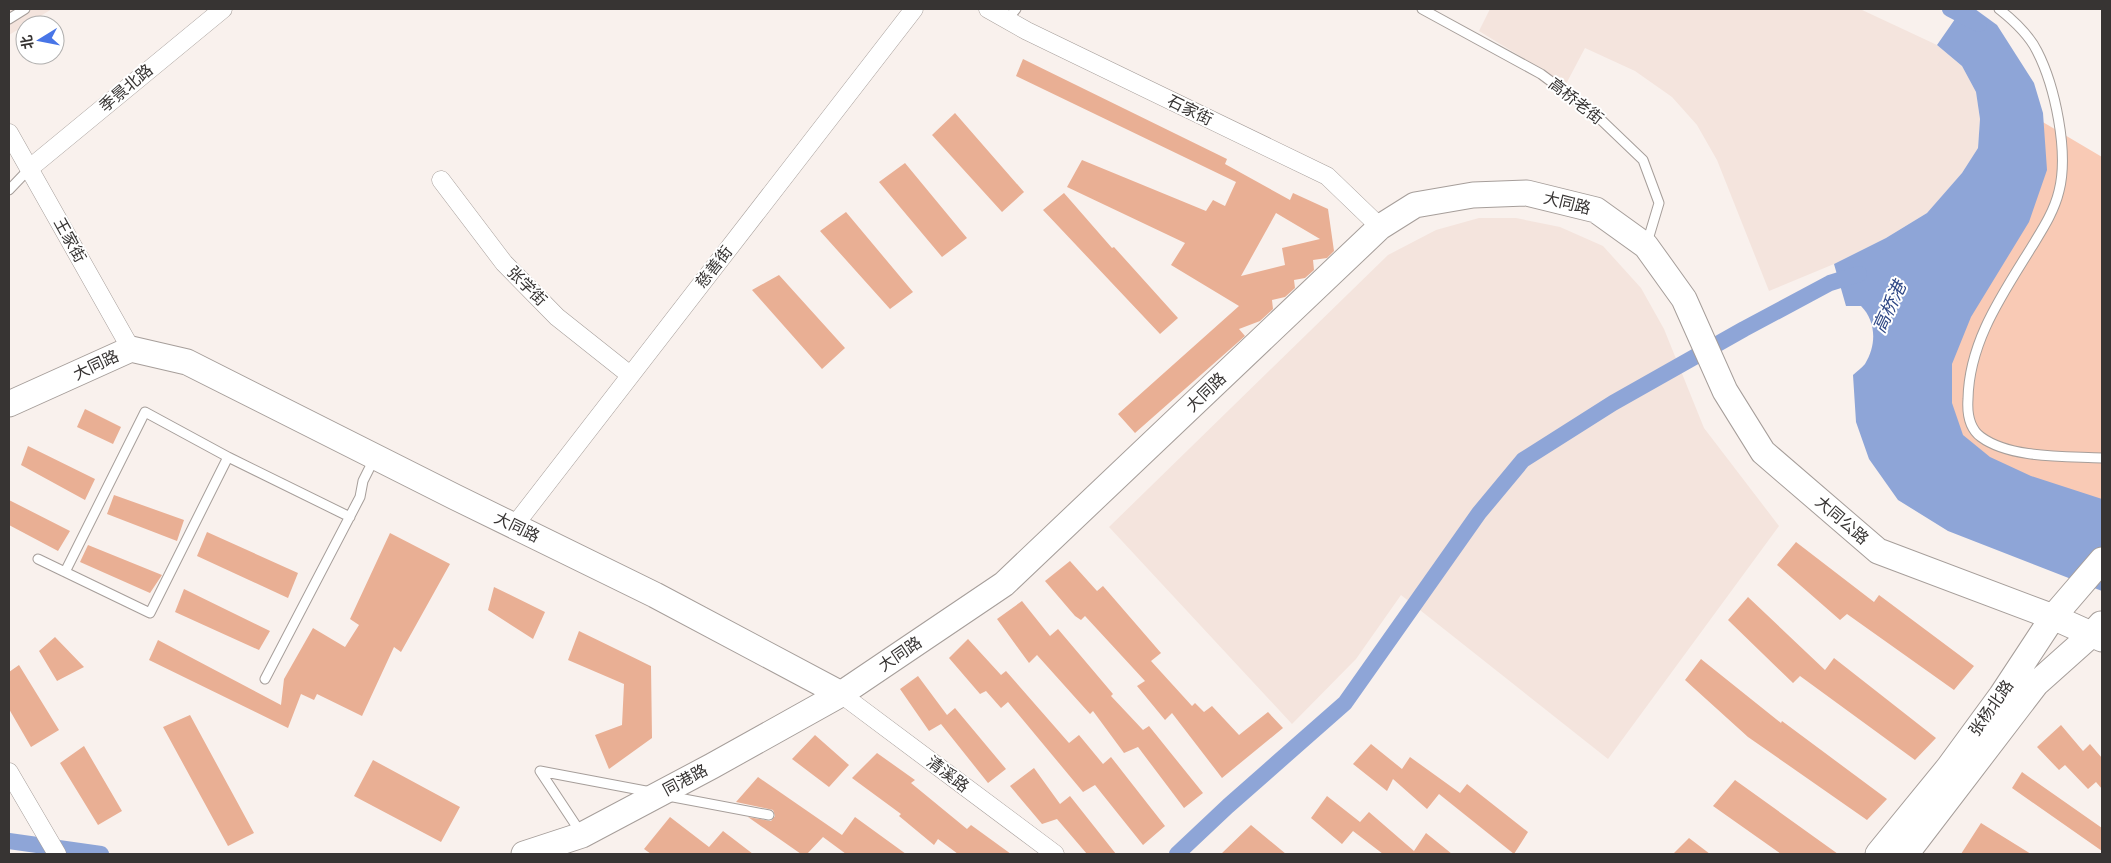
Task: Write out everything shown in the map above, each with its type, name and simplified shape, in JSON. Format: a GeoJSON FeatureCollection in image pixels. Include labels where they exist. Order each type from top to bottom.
{"type":"FeatureCollection","features":[{"type":"Feature","properties":{"kind":"street","name":"季景北路"},"geometry":{"type":"LineString","coordinates":[[30,168],[223,9]]}},
{"type":"Feature","properties":{"kind":"street","name":"慈善街"},"geometry":{"type":"LineString","coordinates":[[514,526],[914,9]]}},
{"type":"Feature","properties":{"kind":"street","name":"石家街"},"geometry":{"type":"LineString","coordinates":[[988,9],[1012,14],[1327,176],[1380,228]]}},
{"type":"Feature","properties":{"kind":"street","name":"王家街"},"geometry":{"type":"LineString","coordinates":[[9,132],[131,349]]}},
{"type":"Feature","properties":{"kind":"street","name":"张学街"},"geometry":{"type":"LineString","coordinates":[[442,180],[511,270],[557,317],[630,375]]}},
{"type":"Feature","properties":{"kind":"street","name":"大同路"},"geometry":{"type":"LineString","coordinates":[[9,404],[131,349],[188,362],[375,457],[655,595],[841,694],[1004,584],[1380,228],[1416,205],[1473,195],[1527,193],[1596,210],[1646,246],[1684,299]]}},
{"type":"Feature","properties":{"kind":"street","name":"大同公路"},"geometry":{"type":"LineString","coordinates":[[1684,299],[1725,391],[1763,452],[1878,551],[2053,617],[2099,632]]}},
{"type":"Feature","properties":{"kind":"street","name":"张杨北路"},"geometry":{"type":"LineString","coordinates":[[1878,854],[1949,767],[2001,696],[2053,617],[2102,560]]}},
{"type":"Feature","properties":{"kind":"street","name":"张杨北路"},"geometry":{"type":"LineString","coordinates":[[1906,854],[2036,684],[2099,632]]}},
{"type":"Feature","properties":{"kind":"street","name":"同港路"},"geometry":{"type":"LineString","coordinates":[[524,854],[582,835],[841,694]]}},
{"type":"Feature","properties":{"kind":"street","name":"清溪路"},"geometry":{"type":"LineString","coordinates":[[841,694],[1055,854]]}},
{"type":"Feature","properties":{"kind":"street"},"geometry":{"type":"LineString","coordinates":[[9,772],[56,854]]}},
{"type":"Feature","properties":{"kind":"lane"},"geometry":{"type":"LineString","coordinates":[[9,19],[25,9]]}},
{"type":"Feature","properties":{"kind":"lane","name":"高桥老街"},"geometry":{"type":"LineString","coordinates":[[1422,9],[1541,74],[1596,115],[1643,160],[1659,203],[1646,246]]}},
{"type":"Feature","properties":{"kind":"lane"},"geometry":{"type":"LineString","coordinates":[[2000,9],[2014,22],[2037,50],[2055,104],[2062,158],[2059,190],[2049,217],[1983,331],[1972,363],[1968,411],[1972,426],[1980,436],[1999,446],[2029,453],[2102,458]]}},
{"type":"Feature","properties":{"kind":"lane"},"geometry":{"type":"LineString","coordinates":[[9,190],[30,168]]}},
{"type":"Feature","properties":{"kind":"lane"},"geometry":{"type":"LineString","coordinates":[[65,572],[144,412],[228,457],[350,517]]}},
{"type":"Feature","properties":{"kind":"lane"},"geometry":{"type":"LineString","coordinates":[[38,559],[150,613],[228,457]]}},
{"type":"Feature","properties":{"kind":"lane"},"geometry":{"type":"LineString","coordinates":[[266,679],[360,497],[363,481],[375,457]]}},
{"type":"Feature","properties":{"kind":"lane"},"geometry":{"type":"LineString","coordinates":[[582,835],[540,771],[769,815]]}},
{"type":"Feature","properties":{"kind":"shaded area"},"geometry":{"type":"Polygon","coordinates":[[[9,9],[52,9],[42,15],[15,15],[15,31],[9,35],[9,9]]]}},
{"type":"Feature","properties":{"kind":"shaded area"},"geometry":{"type":"Polygon","coordinates":[[[1490,9],[1860,9],[1937,45],[1962,66],[1976,92],[1980,119],[1978,148],[1962,173],[1927,213],[1886,238],[1834,264],[1769,291],[1717,160],[1697,125],[1672,97],[1635,71],[1585,48],[1566,84],[1479,31],[1490,9]]]}},
{"type":"Feature","properties":{"kind":"shaded area"},"geometry":{"type":"Polygon","coordinates":[[[2036,118],[2102,157],[2102,530],[1933,421],[1973,267],[2036,118]]]}},
{"type":"Feature","properties":{"kind":"shaded area"},"geometry":{"type":"Polygon","coordinates":[[[1479,218],[1516,218],[1560,227],[1603,246],[1641,288],[1664,329],[1704,428],[1779,526],[1608,759],[1401,595],[1356,659],[1292,724],[1109,527],[1388,255],[1436,230],[1479,218]]]}},
{"type":"Feature","properties":{"kind":"water"},"geometry":{"type":"Polygon","coordinates":[[[1962,9],[1975,9],[1997,25],[2034,83],[2043,113],[2047,170],[2029,222],[1971,317],[1952,364],[1952,403],[1963,435],[1990,457],[2031,476],[2102,499],[2102,591],[1948,531],[1898,500],[1869,459],[1856,422],[1853,375],[1864,365],[1869,357],[1873,341],[1872,326],[1870,319],[1861,306],[1846,306],[1834,264],[1886,238],[1927,213],[1962,173],[1978,148],[1980,119],[1976,92],[1962,66],[1937,45],[1962,9]]]}},
{"type":"Feature","properties":{"kind":"building"},"geometry":{"type":"Polygon","coordinates":[[[1023,59],[1227,159],[1225,164],[1290,200],[1293,193],[1328,209],[1334,251],[1327,258],[1313,260],[1314,270],[1305,278],[1294,280],[1295,288],[1285,297],[1272,300],[1273,309],[1260,321],[1239,329],[1245,336],[1135,433],[1118,414],[1239,306],[1171,265],[1185,243],[1067,187],[1082,160],[1206,211],[1213,200],[1225,206],[1236,182],[1016,76],[1023,59]],[[1276,213],[1241,276],[1285,265],[1282,248],[1320,239],[1276,213]]]}},
{"type":"Feature","properties":{"kind":"building"},"geometry":{"type":"Polygon","coordinates":[[[955,113],[1024,192],[1002,212],[932,135],[955,113]]]}},
{"type":"Feature","properties":{"kind":"building"},"geometry":{"type":"Polygon","coordinates":[[[905,163],[967,238],[942,257],[879,182],[905,163]]]}},
{"type":"Feature","properties":{"kind":"building"},"geometry":{"type":"Polygon","coordinates":[[[1064,193],[1112,248],[1114,247],[1178,318],[1160,334],[1043,210],[1064,193]]]}},
{"type":"Feature","properties":{"kind":"building"},"geometry":{"type":"Polygon","coordinates":[[[846,212],[913,292],[890,309],[820,231],[846,212]]]}},
{"type":"Feature","properties":{"kind":"building"},"geometry":{"type":"Polygon","coordinates":[[[779,275],[845,348],[822,369],[752,290],[779,275]]]}},
{"type":"Feature","properties":{"kind":"building"},"geometry":{"type":"Polygon","coordinates":[[[85,409],[121,427],[113,444],[77,427],[85,409]]]}},
{"type":"Feature","properties":{"kind":"building"},"geometry":{"type":"Polygon","coordinates":[[[28,446],[95,479],[85,500],[21,465],[28,446]]]}},
{"type":"Feature","properties":{"kind":"building"},"geometry":{"type":"Polygon","coordinates":[[[114,495],[184,520],[177,541],[107,514],[114,495]]]}},
{"type":"Feature","properties":{"kind":"building"},"geometry":{"type":"Polygon","coordinates":[[[9,500],[70,531],[58,551],[9,525],[9,500]]]}},
{"type":"Feature","properties":{"kind":"building"},"geometry":{"type":"Polygon","coordinates":[[[207,532],[298,573],[288,598],[197,556],[207,532]]]}},
{"type":"Feature","properties":{"kind":"building"},"geometry":{"type":"Polygon","coordinates":[[[390,533],[450,564],[401,652],[394,647],[362,716],[317,694],[314,700],[301,694],[288,728],[149,660],[158,640],[281,705],[284,679],[313,628],[345,647],[359,625],[350,619],[390,533]]]}},
{"type":"Feature","properties":{"kind":"building"},"geometry":{"type":"Polygon","coordinates":[[[1796,542],[1874,602],[1879,595],[1974,666],[1954,690],[1847,614],[1840,620],[1777,565],[1796,542]]]}},
{"type":"Feature","properties":{"kind":"building"},"geometry":{"type":"Polygon","coordinates":[[[88,545],[162,575],[150,593],[80,562],[88,545]]]}},
{"type":"Feature","properties":{"kind":"building"},"geometry":{"type":"Polygon","coordinates":[[[1070,561],[1097,591],[1103,586],[1161,653],[1151,661],[1192,706],[1195,703],[1204,712],[1212,706],[1239,735],[1268,712],[1283,728],[1222,778],[1172,713],[1165,720],[1137,686],[1145,681],[1085,616],[1081,620],[1075,616],[1045,581],[1070,561]]]}},
{"type":"Feature","properties":{"kind":"building"},"geometry":{"type":"Polygon","coordinates":[[[494,587],[545,612],[533,639],[488,610],[494,587]]]}},
{"type":"Feature","properties":{"kind":"building"},"geometry":{"type":"Polygon","coordinates":[[[184,589],[270,631],[259,650],[175,612],[184,589]]]}},
{"type":"Feature","properties":{"kind":"building"},"geometry":{"type":"Polygon","coordinates":[[[1748,597],[1825,670],[1834,658],[1936,738],[1915,760],[1800,676],[1793,683],[1728,620],[1748,597]]]}},
{"type":"Feature","properties":{"kind":"building"},"geometry":{"type":"Polygon","coordinates":[[[1022,601],[1050,636],[1058,629],[1113,694],[1111,696],[1143,730],[1149,726],[1203,793],[1184,808],[1138,747],[1124,753],[1093,711],[1090,714],[1037,655],[1029,663],[997,619],[1022,601]]]}},
{"type":"Feature","properties":{"kind":"building"},"geometry":{"type":"Polygon","coordinates":[[[579,631],[651,666],[652,738],[609,769],[595,735],[622,725],[624,684],[568,660],[579,631]]]}},
{"type":"Feature","properties":{"kind":"building"},"geometry":{"type":"Polygon","coordinates":[[[55,637],[84,667],[57,681],[39,651],[55,637]]]}},
{"type":"Feature","properties":{"kind":"building"},"geometry":{"type":"Polygon","coordinates":[[[968,639],[1001,675],[1006,671],[1069,743],[1079,735],[1103,764],[1111,757],[1165,826],[1143,845],[1095,785],[1083,792],[1008,702],[1001,708],[986,691],[980,694],[949,658],[968,639]]]}},
{"type":"Feature","properties":{"kind":"building"},"geometry":{"type":"Polygon","coordinates":[[[1701,659],[1781,723],[1782,721],[1887,799],[1867,820],[1748,737],[1685,680],[1701,659]]]}},
{"type":"Feature","properties":{"kind":"building"},"geometry":{"type":"Polygon","coordinates":[[[19,665],[59,730],[31,747],[9,709],[9,672],[19,665]]]}},
{"type":"Feature","properties":{"kind":"building"},"geometry":{"type":"Polygon","coordinates":[[[918,676],[947,715],[955,708],[1006,769],[988,783],[941,724],[929,731],[900,689],[918,676]]]}},
{"type":"Feature","properties":{"kind":"building"},"geometry":{"type":"Polygon","coordinates":[[[190,715],[254,833],[228,846],[163,727],[190,715]]]}},
{"type":"Feature","properties":{"kind":"building"},"geometry":{"type":"Polygon","coordinates":[[[2061,725],[2083,751],[2090,744],[2102,758],[2102,789],[2096,782],[2088,789],[2065,765],[2059,770],[2037,747],[2061,725]]]}},
{"type":"Feature","properties":{"kind":"building"},"geometry":{"type":"Polygon","coordinates":[[[815,735],[849,765],[829,787],[792,759],[815,735]]]}},
{"type":"Feature","properties":{"kind":"building"},"geometry":{"type":"Polygon","coordinates":[[[1371,744],[1402,769],[1410,757],[1460,793],[1467,784],[1528,832],[1514,854],[1439,794],[1427,809],[1393,779],[1387,791],[1353,764],[1371,744]]]}},
{"type":"Feature","properties":{"kind":"building"},"geometry":{"type":"Polygon","coordinates":[[[84,746],[122,811],[98,825],[60,763],[84,746]]]}},
{"type":"Feature","properties":{"kind":"building"},"geometry":{"type":"Polygon","coordinates":[[[877,753],[915,780],[911,783],[967,829],[971,825],[1011,854],[958,854],[938,839],[934,845],[899,816],[901,814],[852,778],[877,753]]]}},
{"type":"Feature","properties":{"kind":"building"},"geometry":{"type":"Polygon","coordinates":[[[373,760],[460,807],[441,842],[354,796],[373,760]]]}},
{"type":"Feature","properties":{"kind":"building"},"geometry":{"type":"Polygon","coordinates":[[[1034,768],[1060,804],[1070,796],[1116,854],[1087,854],[1057,819],[1042,824],[1010,786],[1034,768]]]}},
{"type":"Feature","properties":{"kind":"building"},"geometry":{"type":"Polygon","coordinates":[[[2022,772],[2102,828],[2102,851],[2012,788],[2022,772]]]}},
{"type":"Feature","properties":{"kind":"building"},"geometry":{"type":"Polygon","coordinates":[[[758,777],[842,835],[855,817],[906,854],[846,854],[823,837],[807,854],[801,854],[748,817],[771,821],[775,816],[773,810],[736,802],[758,777]]]}},
{"type":"Feature","properties":{"kind":"building"},"geometry":{"type":"Polygon","coordinates":[[[1735,780],[1838,854],[1781,854],[1713,806],[1735,780]]]}},
{"type":"Feature","properties":{"kind":"building"},"geometry":{"type":"Polygon","coordinates":[[[1327,796],[1360,822],[1369,812],[1414,851],[1426,833],[1452,854],[1383,854],[1353,831],[1342,844],[1311,818],[1327,796]]]}},
{"type":"Feature","properties":{"kind":"building"},"geometry":{"type":"Polygon","coordinates":[[[670,817],[709,847],[723,831],[753,854],[651,854],[644,849],[670,817]]]}},
{"type":"Feature","properties":{"kind":"building"},"geometry":{"type":"Polygon","coordinates":[[[1981,823],[2031,854],[1961,854],[1981,823]]]}},
{"type":"Feature","properties":{"kind":"building"},"geometry":{"type":"Polygon","coordinates":[[[1251,825],[1286,854],[1221,854],[1251,825]]]}},
{"type":"Feature","properties":{"kind":"building"},"geometry":{"type":"Polygon","coordinates":[[[1689,838],[1710,854],[1673,854],[1689,838]]]}},
{"type":"Feature","properties":{"kind":"waterway","name":"高桥港"},"geometry":{"type":"LineString","coordinates":[[1950,9],[1979,24]]}},
{"type":"Feature","properties":{"kind":"waterway"},"geometry":{"type":"LineString","coordinates":[[1177,854],[1228,806],[1345,703],[1479,513],[1523,460],[1613,403],[1744,329],[1830,283],[1859,274]]}},
{"type":"Feature","properties":{"kind":"waterway"},"geometry":{"type":"LineString","coordinates":[[9,841],[101,854]]}}]}
